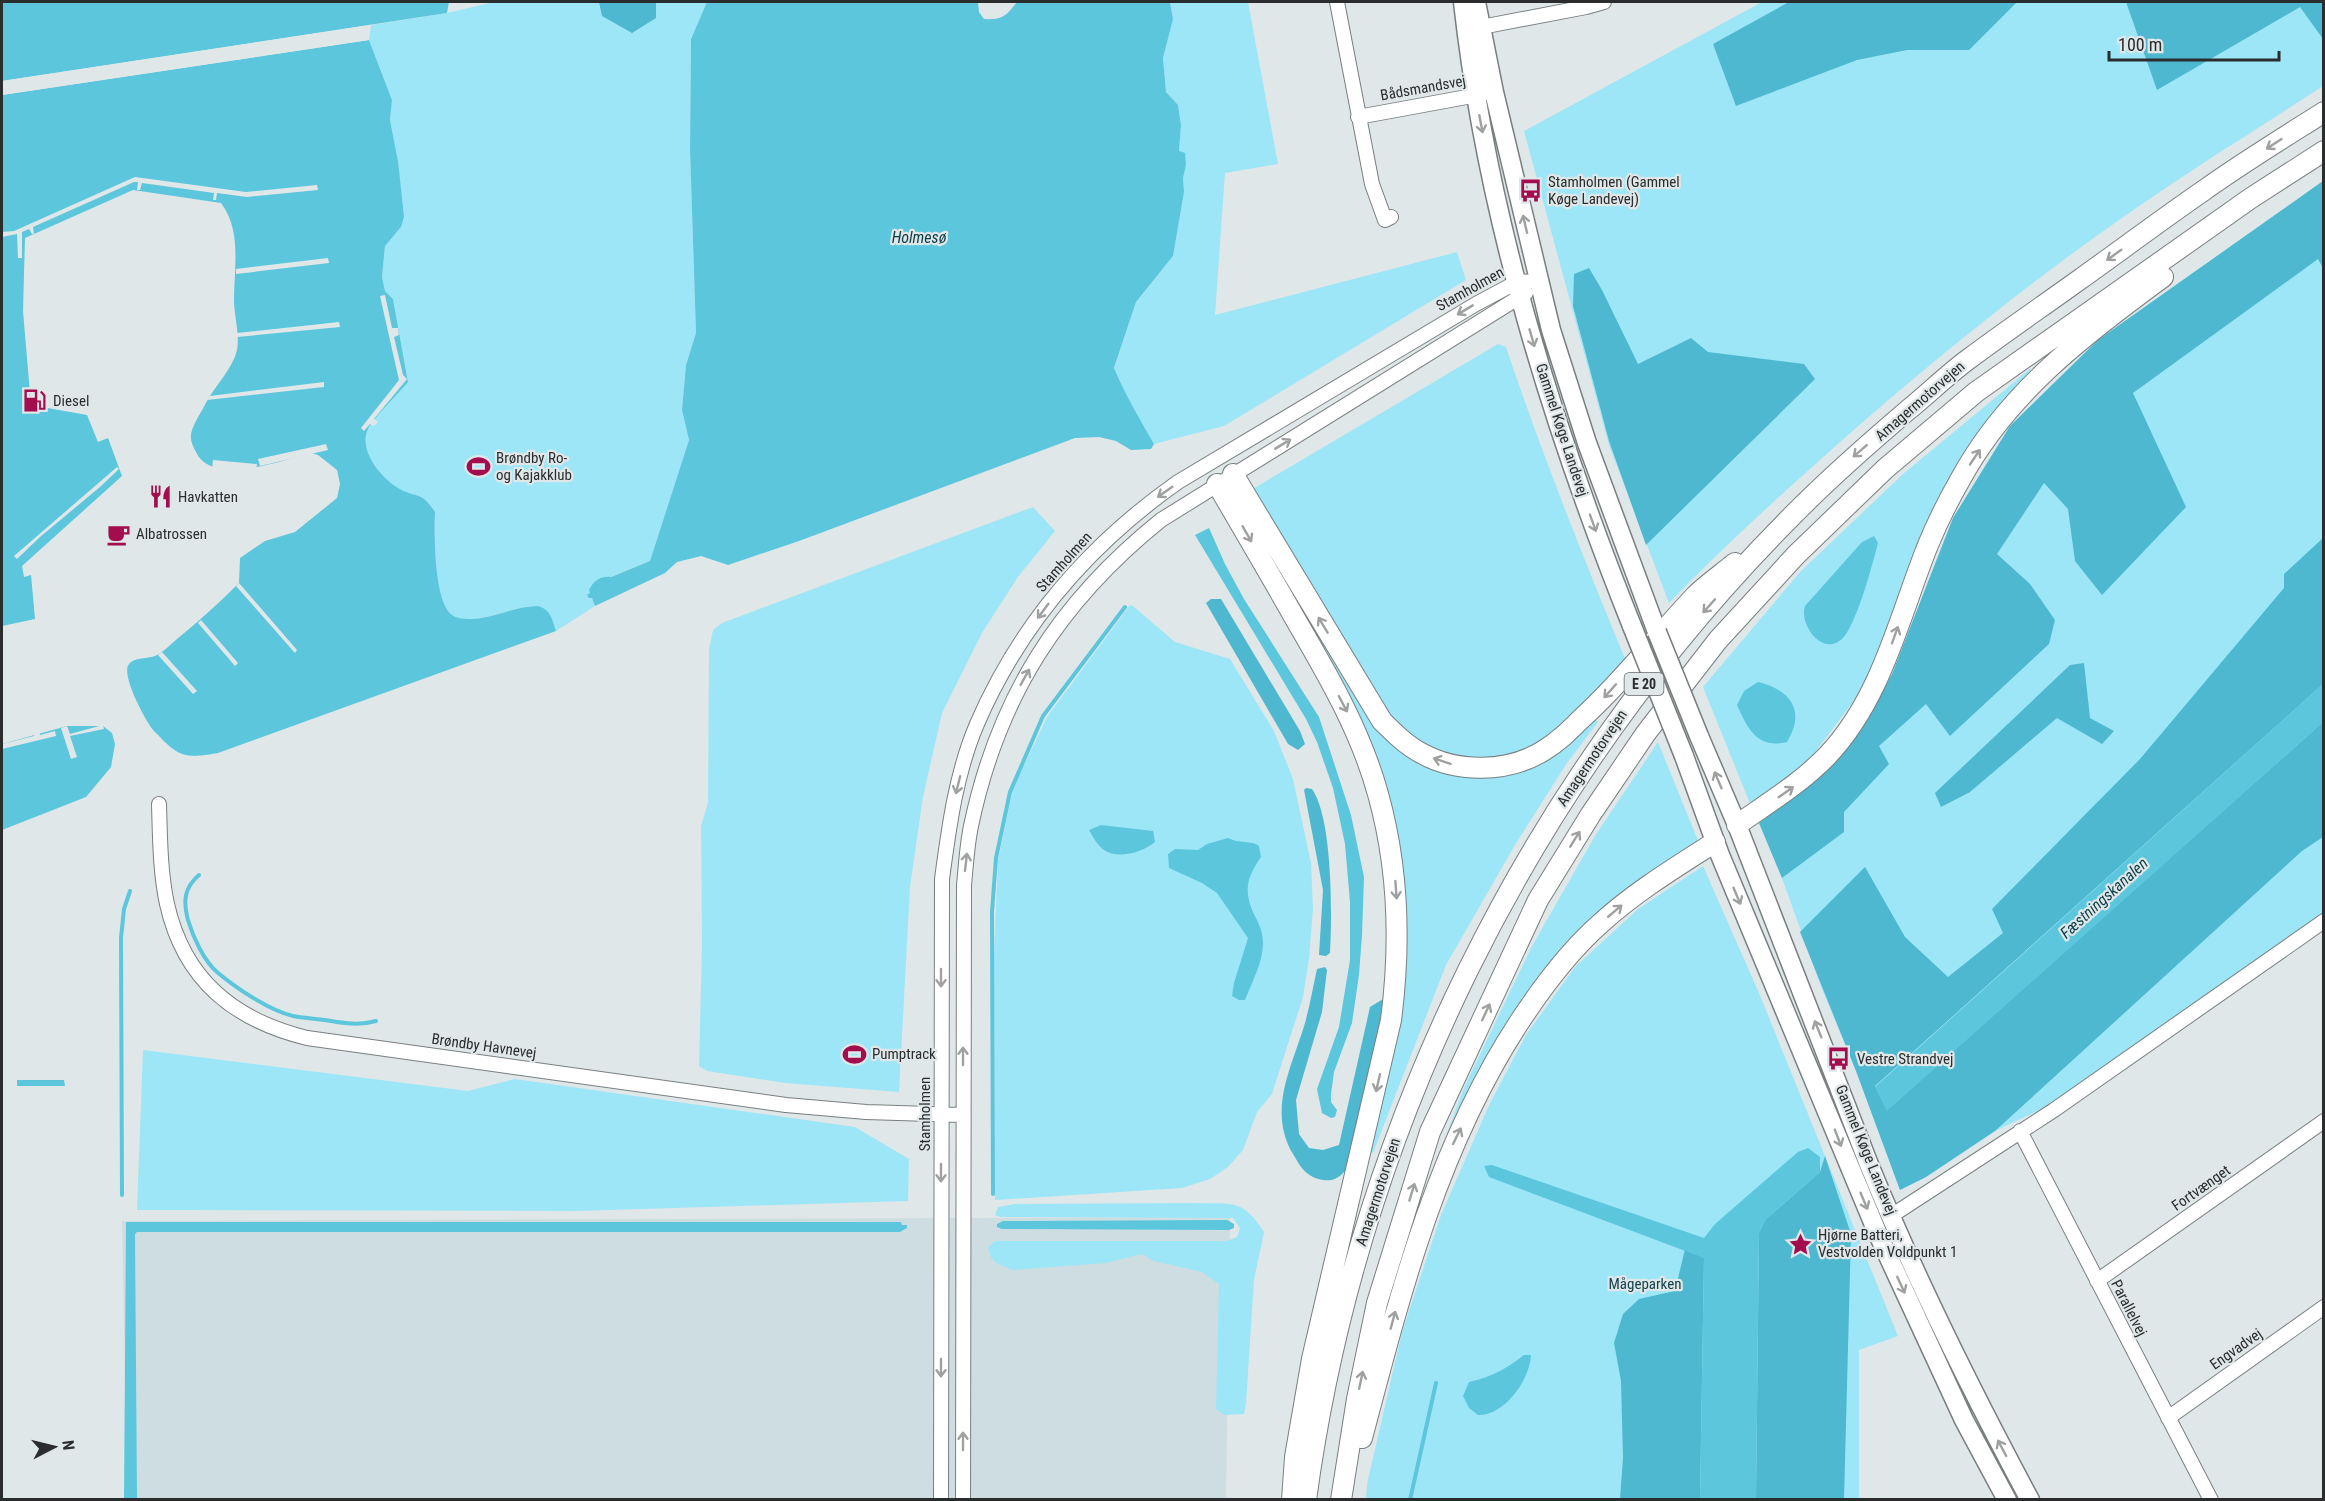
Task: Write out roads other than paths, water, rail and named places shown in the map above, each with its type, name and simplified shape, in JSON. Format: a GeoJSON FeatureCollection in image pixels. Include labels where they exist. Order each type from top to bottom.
{"type":"FeatureCollection","features":[{"type":"Feature","properties":{"kind":"highway","name":"Amagermotorvejen"},"geometry":{"type":"LineString","coordinates":[[1306,1500],[1322,1402],[1350,1275],[1401,1122],[1441,1024],[1493,919],[1559,806],[1617,720],[1683,635],[1788,520],[1852,459],[1966,361],[2206,189],[2324,112]]}},
{"type":"Feature","properties":{"kind":"highway","name":"Amagermotorvejen"},"geometry":{"type":"LineString","coordinates":[[1341,1500],[1357,1399],[1377,1303],[1430,1132],[1538,900],[1591,814],[1646,733],[1718,640],[1788,564],[1885,469],[1976,392],[2251,198],[2324,151]]}},
{"type":"Feature","properties":{"kind":"highway"},"geometry":{"type":"LineString","coordinates":[[1737,825],[1792,787],[1827,756],[1854,722],[1883,667],[1929,544],[1960,479],[1998,423],[2031,383],[2086,334],[2207,243],[2251,198]]}},
{"type":"Feature","properties":{"kind":"highway"},"geometry":{"type":"LineString","coordinates":[[1225,479],[1382,721],[1400,739],[1421,753],[1444,763],[1469,767],[1494,767],[1519,762],[1542,752],[1563,738],[1600,702],[1697,594],[1788,520]]}},
{"type":"Feature","properties":{"kind":"highway"},"geometry":{"type":"LineString","coordinates":[[1225,479],[1346,708],[1364,750],[1389,838],[1395,883],[1398,929],[1397,974],[1392,1020],[1312,1359],[1295,1457],[1292,1500]]}},
{"type":"Feature","properties":{"kind":"highway"},"geometry":{"type":"LineString","coordinates":[[1349,1500],[1360,1444],[1397,1304],[1426,1214],[1450,1151],[1495,1059],[1536,997],[1573,951],[1600,924],[1630,899],[1715,842]]}},
{"type":"Feature","properties":{"kind":"main road","name":"Gammel Køge Landevej"},"geometry":{"type":"LineString","coordinates":[[1463,2],[1473,28],[1485,94],[1551,330],[1587,443],[1645,600],[1737,825],[1891,1216],[1984,1414],[2030,1500]]}},
{"type":"Feature","properties":{"kind":"main road","name":"Gammel Køge Landevej"},"geometry":{"type":"LineString","coordinates":[[1473,28],[1476,2]]}},
{"type":"Feature","properties":{"kind":"main road","name":"Gammel Køge Landevej"},"geometry":{"type":"LineString","coordinates":[[1485,94],[1492,183],[1519,290],[1564,446],[1715,842],[1877,1232],[1964,1420],[2007,1500]]}},
{"type":"Feature","properties":{"kind":"main road"},"geometry":{"type":"LineString","coordinates":[[1715,842],[1737,825]]}},
{"type":"Feature","properties":{"kind":"street"},"geometry":{"type":"LineString","coordinates":[[1337,2],[1372,184],[1385,220],[1391,217]]}},
{"type":"Feature","properties":{"kind":"street"},"geometry":{"type":"LineString","coordinates":[[1473,28],[1604,2]]}},
{"type":"Feature","properties":{"kind":"street","name":"Bådsmandsvej"},"geometry":{"type":"LineString","coordinates":[[1358,117],[1485,94]]}},
{"type":"Feature","properties":{"kind":"street","name":"Stamholmen"},"geometry":{"type":"LineString","coordinates":[[941,1500],[942,879],[950,820],[976,725],[1017,646],[1061,586],[1094,550],[1140,510],[1214,460],[1476,304],[1539,281]]}},
{"type":"Feature","properties":{"kind":"street","name":"Stamholmen"},"geometry":{"type":"LineString","coordinates":[[963,1500],[964,885],[970,829],[982,779],[996,736],[1037,655],[1076,602],[1107,567],[1132,544],[1161,520],[1519,290]]}},
{"type":"Feature","properties":{"kind":"street"},"geometry":{"type":"LineString","coordinates":[[1214,460],[1225,479]]}},
{"type":"Feature","properties":{"kind":"street","name":"Brøndby Havnevej"},"geometry":{"type":"LineString","coordinates":[[159,804],[166,903],[175,931],[188,958],[205,982],[226,1002],[251,1019],[278,1031],[307,1038],[786,1105],[866,1113],[962,1115]]}},
{"type":"Feature","properties":{"kind":"street"},"geometry":{"type":"LineString","coordinates":[[1891,1216],[2054,1110],[2324,921]]}},
{"type":"Feature","properties":{"kind":"street","name":"Fortvænget"},"geometry":{"type":"LineString","coordinates":[[2097,1281],[2324,1121]]}},
{"type":"Feature","properties":{"kind":"street","name":"Parallelvej"},"geometry":{"type":"LineString","coordinates":[[2020,1131],[2211,1500]]}},
{"type":"Feature","properties":{"kind":"street","name":"Engvadvej"},"geometry":{"type":"LineString","coordinates":[[2168,1418],[2324,1307]]}},
{"type":"Feature","properties":{"kind":"water"},"geometry":{"type":"Polygon","coordinates":[[[2,2],[449,2],[447,13],[2,81],[2,2]]]}},
{"type":"Feature","properties":{"kind":"water","name":"Holmesø"},"geometry":{"type":"Polygon","coordinates":[[[707,2],[978,2],[979,12],[984,19],[996,19],[1004,16],[1017,2],[1170,2],[1173,19],[1163,58],[1166,92],[1178,105],[1181,125],[1179,151],[1185,153],[1186,165],[1183,178],[1184,192],[1173,256],[1136,302],[1114,368],[1154,444],[1151,449],[1131,450],[1116,441],[1099,437],[1075,438],[799,541],[728,565],[701,556],[677,562],[665,573],[595,606],[592,598],[587,595],[595,582],[600,578],[611,577],[650,561],[689,440],[682,410],[686,365],[696,333],[690,149],[691,39],[707,2]]]}},
{"type":"Feature","properties":{"kind":"water"},"geometry":{"type":"Polygon","coordinates":[[[369,40],[392,100],[390,120],[398,161],[404,217],[401,227],[385,246],[382,277],[385,291],[393,299],[408,382],[371,424],[366,437],[366,446],[373,463],[385,478],[398,488],[422,498],[435,512],[438,582],[446,608],[452,615],[470,619],[538,606],[548,613],[556,631],[218,753],[189,756],[176,751],[162,740],[145,718],[128,677],[129,664],[135,660],[159,654],[224,598],[239,583],[240,558],[265,541],[295,532],[337,498],[340,484],[337,470],[318,455],[311,453],[249,468],[232,470],[217,468],[204,462],[193,446],[191,434],[194,426],[232,363],[238,344],[234,300],[234,237],[228,214],[221,203],[133,190],[25,238],[23,311],[31,405],[87,415],[98,442],[108,438],[122,476],[22,566],[24,577],[31,575],[35,619],[2,626],[2,95],[369,40]]]}},
{"type":"Feature","properties":{"kind":"water"},"geometry":{"type":"Polygon","coordinates":[[[1209,528],[1244,599],[1319,717],[1351,815],[1364,877],[1359,975],[1352,1023],[1334,1072],[1331,1102],[1337,1110],[1335,1117],[1331,1118],[1322,1113],[1317,1089],[1339,1027],[1350,960],[1350,902],[1345,844],[1333,788],[1317,742],[1306,719],[1195,535],[1209,528]]]}},
{"type":"Feature","properties":{"kind":"water"},"geometry":{"type":"Polygon","coordinates":[[[1874,536],[1878,543],[1853,621],[1842,639],[1827,644],[1820,641],[1805,621],[1805,606],[1862,542],[1874,536]]]}},
{"type":"Feature","properties":{"kind":"water"},"geometry":{"type":"Polygon","coordinates":[[[1758,682],[1779,690],[1792,703],[1795,721],[1787,742],[1768,743],[1761,740],[1750,730],[1741,714],[1737,705],[1744,691],[1758,682]]]}},
{"type":"Feature","properties":{"kind":"water","name":"Fæstningskanalen"},"geometry":{"type":"Polygon","coordinates":[[[2323,684],[2323,722],[1887,1111],[1875,1087],[2323,684]]]}},
{"type":"Feature","properties":{"kind":"water"},"geometry":{"type":"Polygon","coordinates":[[[67,726],[103,726],[112,733],[115,744],[111,767],[86,797],[2,830],[2,744],[67,726]]]}},
{"type":"Feature","properties":{"kind":"water"},"geometry":{"type":"Polygon","coordinates":[[[1101,825],[1153,831],[1155,842],[1130,854],[1110,853],[1099,846],[1089,830],[1101,825]]]}},
{"type":"Feature","properties":{"kind":"water"},"geometry":{"type":"Polygon","coordinates":[[[1228,838],[1256,844],[1259,846],[1261,857],[1248,883],[1248,896],[1262,934],[1263,950],[1257,972],[1245,1000],[1232,996],[1248,938],[1217,893],[1202,883],[1169,868],[1168,854],[1175,849],[1198,850],[1207,844],[1228,838]]]}},
{"type":"Feature","properties":{"kind":"water"},"geometry":{"type":"Polygon","coordinates":[[[17,1080],[64,1080],[65,1086],[17,1086],[17,1080]]]}},
{"type":"Feature","properties":{"kind":"water"},"geometry":{"type":"Polygon","coordinates":[[[1808,1148],[1820,1157],[1820,1172],[1765,1220],[1759,1233],[1756,1499],[1700,1499],[1704,1258],[1489,1177],[1484,1166],[1492,1165],[1704,1238],[1715,1224],[1798,1152],[1808,1148]]]}},
{"type":"Feature","properties":{"kind":"water"},"geometry":{"type":"Polygon","coordinates":[[[1227,1220],[1234,1224],[1234,1228],[1229,1230],[1002,1229],[997,1227],[997,1224],[1003,1221],[1227,1220]]]}},
{"type":"Feature","properties":{"kind":"water"},"geometry":{"type":"Polygon","coordinates":[[[126,1222],[901,1222],[902,1225],[907,1225],[907,1228],[900,1232],[137,1232],[135,1234],[137,1499],[124,1500],[126,1222]]]}},
{"type":"Feature","properties":{"kind":"water"},"geometry":{"type":"Polygon","coordinates":[[[1524,1355],[1531,1355],[1530,1365],[1521,1385],[1506,1403],[1488,1414],[1478,1415],[1469,1408],[1463,1396],[1469,1382],[1498,1372],[1524,1355]]]}},
{"type":"Feature","properties":{"kind":"waterway"},"geometry":{"type":"LineString","coordinates":[[993,1194],[992,912],[996,858],[1010,792],[1043,716],[1125,607]]}},
{"type":"Feature","properties":{"kind":"waterway"},"geometry":{"type":"LineString","coordinates":[[199,875],[190,885],[186,895],[186,913],[200,948],[217,972],[253,998],[293,1016],[350,1024],[376,1021]]}},
{"type":"Feature","properties":{"kind":"waterway"},"geometry":{"type":"LineString","coordinates":[[122,1195],[121,938],[124,909],[130,891]]}},
{"type":"Feature","properties":{"kind":"waterway"},"geometry":{"type":"LineString","coordinates":[[1410,1500],[1436,1383]]}},
{"type":"Feature","properties":{"kind":"place","name":"Stamholmen (Gammel Køge Landevej)"},"geometry":{"type":"Point","coordinates":[1530,191]}},
{"type":"Feature","properties":{"kind":"place","name":"Diesel"},"geometry":{"type":"Point","coordinates":[35,401]}},
{"type":"Feature","properties":{"kind":"place","name":"Brøndby Ro- og Kajakklub"},"geometry":{"type":"Point","coordinates":[478,467]}},
{"type":"Feature","properties":{"kind":"place","name":"Havkatten"},"geometry":{"type":"Point","coordinates":[160,497]}},
{"type":"Feature","properties":{"kind":"place","name":"Albatrossen"},"geometry":{"type":"Point","coordinates":[118,534]}},
{"type":"Feature","properties":{"kind":"place","name":"Pumptrack"},"geometry":{"type":"Point","coordinates":[854,1054]}},
{"type":"Feature","properties":{"kind":"place","name":"Vestre Strandvej"},"geometry":{"type":"Point","coordinates":[1839,1059]}},
{"type":"Feature","properties":{"kind":"place","name":"Hjørne Batteri, Vestvolden Voldpunkt 1"},"geometry":{"type":"Point","coordinates":[1800,1244]}},
{"type":"Feature","properties":{"kind":"park label","name":"Mågeparken"},"geometry":{"type":"Point","coordinates":[1645,1284]}}]}
